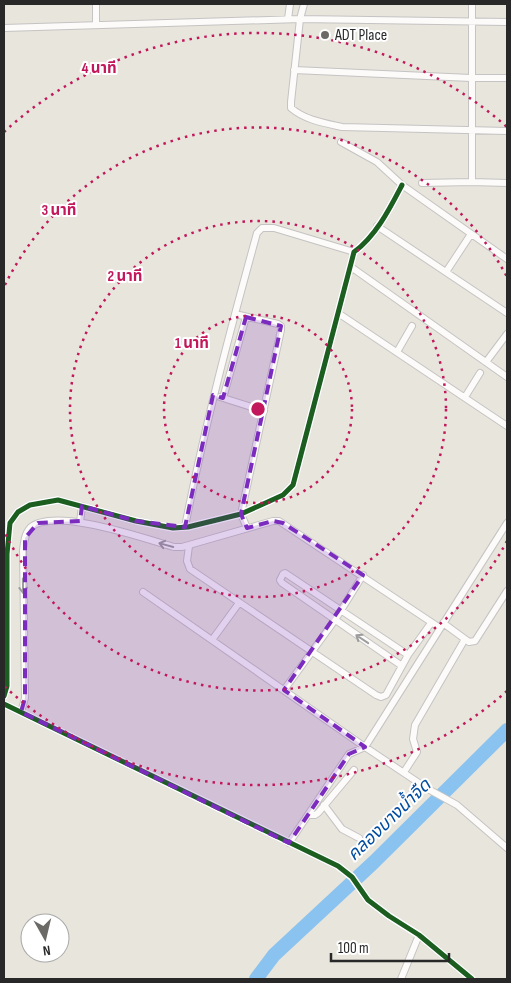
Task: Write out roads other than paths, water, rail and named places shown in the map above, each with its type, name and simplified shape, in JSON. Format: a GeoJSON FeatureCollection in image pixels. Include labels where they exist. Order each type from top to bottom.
{"type":"FeatureCollection","features":[{"type":"Feature","properties":{"kind":"street"},"geometry":{"type":"LineString","coordinates":[[96,4],[96,25]]}},
{"type":"Feature","properties":{"kind":"street"},"geometry":{"type":"LineString","coordinates":[[288,19],[290,4]]}},
{"type":"Feature","properties":{"kind":"street"},"geometry":{"type":"LineString","coordinates":[[304,4],[300,19],[291,108],[299,115],[322,123],[342,127],[507,131]]}},
{"type":"Feature","properties":{"kind":"street"},"geometry":{"type":"LineString","coordinates":[[472,4],[472,182]]}},
{"type":"Feature","properties":{"kind":"street"},"geometry":{"type":"LineString","coordinates":[[4,28],[288,19],[507,22]]}},
{"type":"Feature","properties":{"kind":"street"},"geometry":{"type":"LineString","coordinates":[[294,70],[507,78]]}},
{"type":"Feature","properties":{"kind":"street"},"geometry":{"type":"LineString","coordinates":[[341,142],[377,162],[402,185],[507,260]]}},
{"type":"Feature","properties":{"kind":"street"},"geometry":{"type":"LineString","coordinates":[[422,183],[507,183]]}},
{"type":"Feature","properties":{"kind":"street"},"geometry":{"type":"LineString","coordinates":[[4,696],[7,686],[7,554],[10,523],[22,510],[30,505],[58,500],[136,521],[173,528],[185,528],[241,514],[284,495],[293,484],[354,252],[365,245],[392,205],[402,185]]}},
{"type":"Feature","properties":{"kind":"street"},"geometry":{"type":"LineString","coordinates":[[377,226],[507,313]]}},
{"type":"Feature","properties":{"kind":"street"},"geometry":{"type":"LineString","coordinates":[[185,528],[196,467],[257,233],[262,228],[274,228],[354,252]]}},
{"type":"Feature","properties":{"kind":"street"},"geometry":{"type":"LineString","coordinates":[[446,272],[471,234]]}},
{"type":"Feature","properties":{"kind":"street"},"geometry":{"type":"LineString","coordinates":[[350,267],[507,377]]}},
{"type":"Feature","properties":{"kind":"street"},"geometry":{"type":"LineString","coordinates":[[338,313],[507,426]]}},
{"type":"Feature","properties":{"kind":"street"},"geometry":{"type":"LineString","coordinates":[[235,314],[281,326],[241,514],[247,528]]}},
{"type":"Feature","properties":{"kind":"street"},"geometry":{"type":"LineString","coordinates":[[223,398],[246,317]]}},
{"type":"Feature","properties":{"kind":"street"},"geometry":{"type":"LineString","coordinates":[[397,352],[412,326]]}},
{"type":"Feature","properties":{"kind":"street"},"geometry":{"type":"LineString","coordinates":[[486,362],[507,334]]}},
{"type":"Feature","properties":{"kind":"street"},"geometry":{"type":"LineString","coordinates":[[464,397],[480,373]]}},
{"type":"Feature","properties":{"kind":"street"},"geometry":{"type":"LineString","coordinates":[[214,395],[264,411]]}},
{"type":"Feature","properties":{"kind":"street"},"geometry":{"type":"LineString","coordinates":[[80,522],[82,506]]}},
{"type":"Feature","properties":{"kind":"street"},"geometry":{"type":"LineString","coordinates":[[21,712],[25,698],[23,550],[25,538],[31,528],[47,520],[80,522],[174,547],[189,546],[247,528],[279,521],[432,623],[441,626],[468,642],[475,641],[507,591]]}},
{"type":"Feature","properties":{"kind":"street"},"geometry":{"type":"LineString","coordinates":[[289,843],[351,752],[365,748],[507,523]]}},
{"type":"Feature","properties":{"kind":"street"},"geometry":{"type":"LineString","coordinates":[[189,546],[187,561],[190,570],[381,697],[386,695],[408,655],[432,623]]}},
{"type":"Feature","properties":{"kind":"street"},"geometry":{"type":"LineString","coordinates":[[402,666],[282,583],[280,580],[283,574],[286,573],[341,612],[408,655]]}},
{"type":"Feature","properties":{"kind":"street"},"geometry":{"type":"LineString","coordinates":[[284,690],[341,612],[362,575]]}},
{"type":"Feature","properties":{"kind":"street"},"geometry":{"type":"LineString","coordinates":[[144,592],[365,748],[457,805],[507,848]]}},
{"type":"Feature","properties":{"kind":"street"},"geometry":{"type":"LineString","coordinates":[[212,640],[239,603]]}},
{"type":"Feature","properties":{"kind":"street"},"geometry":{"type":"LineString","coordinates":[[404,772],[417,752],[413,739],[415,725],[465,639]]}},
{"type":"Feature","properties":{"kind":"street"},"geometry":{"type":"LineString","coordinates":[[4,704],[338,866],[352,877],[368,900],[420,935],[472,979]]}},
{"type":"Feature","properties":{"kind":"street"},"geometry":{"type":"LineString","coordinates":[[308,815],[315,815],[354,770]]}},
{"type":"Feature","properties":{"kind":"street"},"geometry":{"type":"LineString","coordinates":[[324,805],[342,829],[359,838]]}},
{"type":"Feature","properties":{"kind":"street"},"geometry":{"type":"LineString","coordinates":[[401,979],[420,935]]}},
{"type":"Feature","properties":{"kind":"waterway","name":"คลองบางน้ำจืด"},"geometry":{"type":"LineString","coordinates":[[256,979],[274,955],[374,862],[507,730]]}},
{"type":"Feature","properties":{"kind":"place","name":"ADT Place"},"geometry":{"type":"Point","coordinates":[325,35]}}]}
